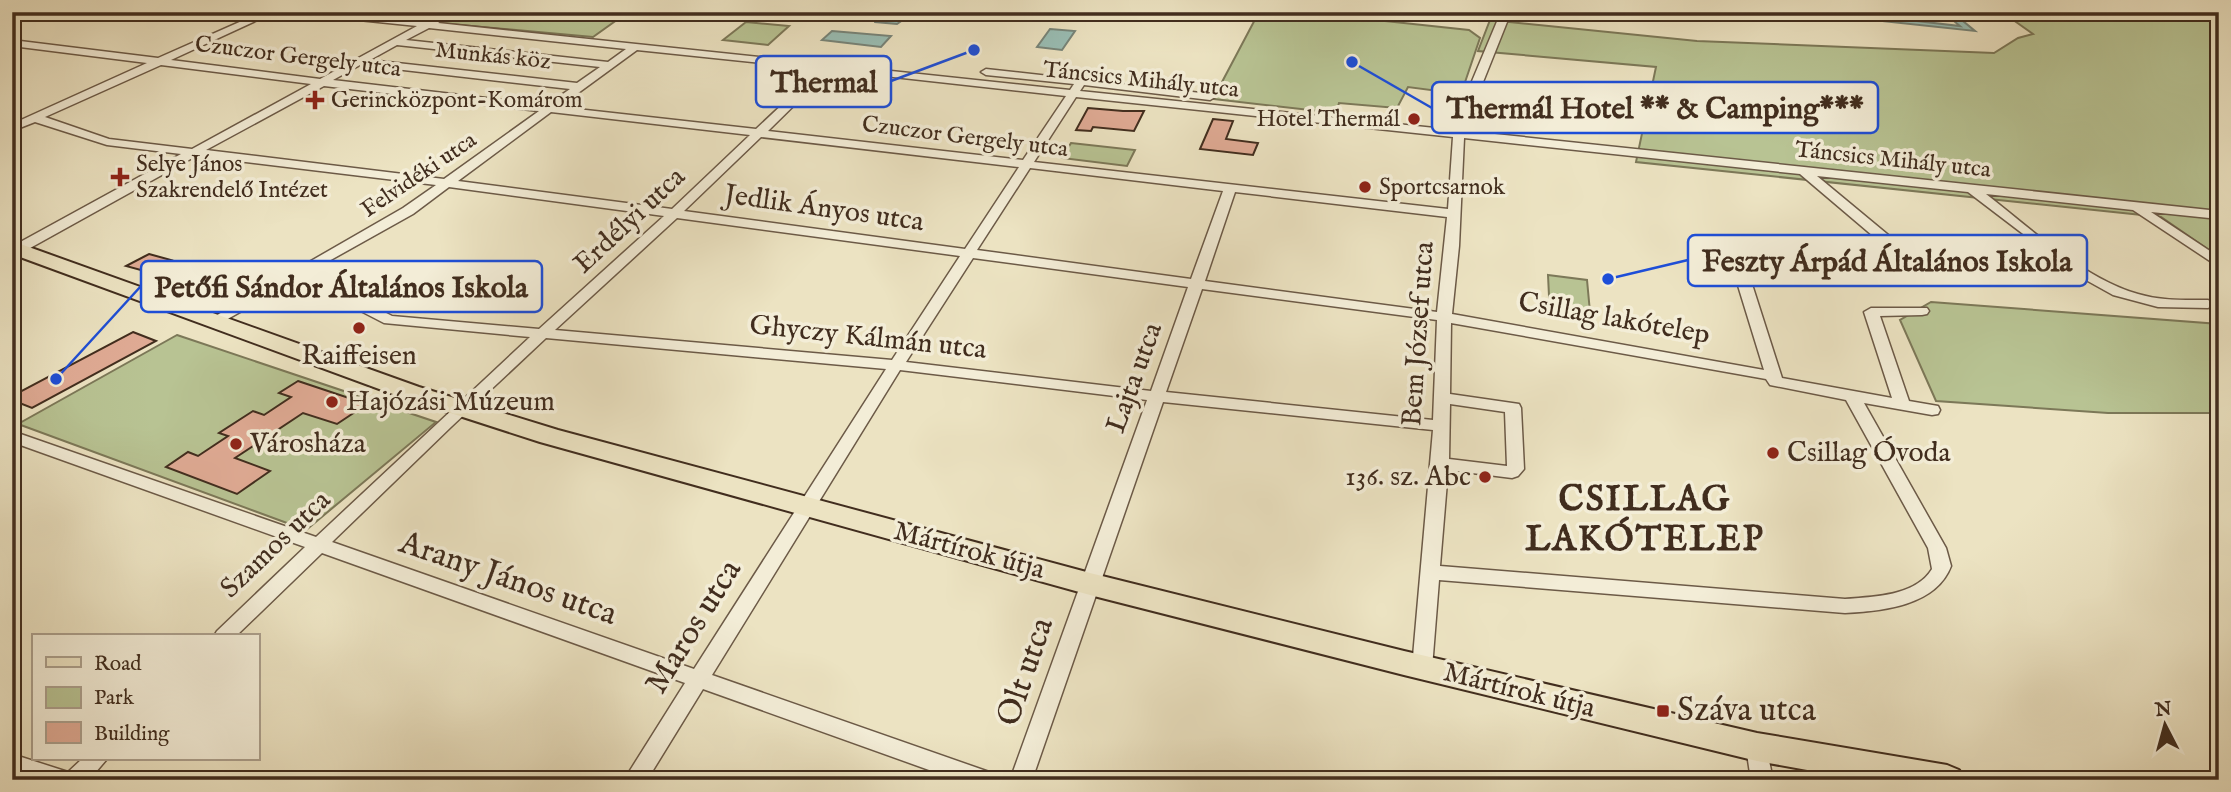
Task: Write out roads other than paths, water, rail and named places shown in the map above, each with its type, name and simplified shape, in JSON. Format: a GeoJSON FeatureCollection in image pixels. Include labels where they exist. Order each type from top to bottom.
{"type":"FeatureCollection","features":[{"type":"Feature","properties":{"kind":"main road"},"geometry":{"type":"LineString","coordinates":[[12,16],[19,12]]}},
{"type":"Feature","properties":{"kind":"main road","name":"Mártírok útja"},"geometry":{"type":"LineString","coordinates":[[15,248],[212,322],[461,409],[806,507],[1090,584],[1422,668],[1757,747],[1947,780]]}},
{"type":"Feature","properties":{"kind":"street"},"geometry":{"type":"LineString","coordinates":[[12,128],[270,12]]}},
{"type":"Feature","properties":{"kind":"street","name":"Táncsics Mihály utca"},"geometry":{"type":"LineString","coordinates":[[310,12],[829,66],[1077,87],[1459,135],[2219,215]]}},
{"type":"Feature","properties":{"kind":"street"},"geometry":{"type":"LineString","coordinates":[[15,248],[450,12]]}},
{"type":"Feature","properties":{"kind":"street","name":"Bem József utca"},"geometry":{"type":"LineString","coordinates":[[1422,668],[1440,463],[1444,317],[1459,135],[1463,117],[1506,12]]}},
{"type":"Feature","properties":{"kind":"street"},"geometry":{"type":"LineString","coordinates":[[396,42],[611,65]]}},
{"type":"Feature","properties":{"kind":"street","name":"Czuczor Gergely utca"},"geometry":{"type":"LineString","coordinates":[[12,43],[320,82],[553,107],[1454,214]]}},
{"type":"Feature","properties":{"kind":"street","name":"Felvidéki utca"},"geometry":{"type":"LineString","coordinates":[[212,322],[380,228],[448,183],[637,45]]}},
{"type":"Feature","properties":{"kind":"street","name":"Munkás köz"},"geometry":{"type":"LineString","coordinates":[[357,62],[582,87]]}},
{"type":"Feature","properties":{"kind":"street","name":"Erdélyi utca"},"geometry":{"type":"LineString","coordinates":[[461,409],[674,214],[829,66]]}},
{"type":"Feature","properties":{"kind":"street"},"geometry":{"type":"LineString","coordinates":[[986,72],[1077,87],[1210,97]]}},
{"type":"Feature","properties":{"kind":"street","name":"Maros utca"},"geometry":{"type":"LineString","coordinates":[[635,780],[896,365],[1077,87]]}},
{"type":"Feature","properties":{"kind":"street","name":"Jedlik Ányos utca"},"geometry":{"type":"LineString","coordinates":[[35,118],[107,142],[448,183],[1444,317]]}},
{"type":"Feature","properties":{"kind":"street"},"geometry":{"type":"LineString","coordinates":[[1804,172],[1911,261],[1944,274],[1992,282]]}},
{"type":"Feature","properties":{"kind":"street","name":"Lajta utca"},"geometry":{"type":"LineString","coordinates":[[1090,584],[1230,189]]}},
{"type":"Feature","properties":{"kind":"street"},"geometry":{"type":"LineString","coordinates":[[1973,190],[2095,283],[2126,296],[2156,303],[2208,304]]}},
{"type":"Feature","properties":{"kind":"street"},"geometry":{"type":"LineString","coordinates":[[2137,208],[2219,263]]}},
{"type":"Feature","properties":{"kind":"street","name":"Csillag lakótelep"},"geometry":{"type":"LineString","coordinates":[[1735,253],[1775,382],[1932,410]]}},
{"type":"Feature","properties":{"kind":"street","name":"Ghyczy Kálmán utca"},"geometry":{"type":"LineString","coordinates":[[302,271],[325,287],[389,320],[896,365],[1440,426]]}},
{"type":"Feature","properties":{"kind":"street"},"geometry":{"type":"LineString","coordinates":[[1902,405],[1871,312],[1922,310]]}},
{"type":"Feature","properties":{"kind":"street","name":"Csillag lakótelep"},"geometry":{"type":"LineString","coordinates":[[1444,317],[1773,376]]}},
{"type":"Feature","properties":{"kind":"street"},"geometry":{"type":"LineString","coordinates":[[1430,572],[1845,606],[1872,604],[1906,596],[1933,581],[1940,572],[1940,558],[1937,548],[1852,396]]}},
{"type":"Feature","properties":{"kind":"street"},"geometry":{"type":"LineString","coordinates":[[1440,463],[1512,472],[1516,469],[1513,408],[1441,398]]}},
{"type":"Feature","properties":{"kind":"street","name":"Szamos utca"},"geometry":{"type":"LineString","coordinates":[[226,634],[461,409]]}},
{"type":"Feature","properties":{"kind":"street","name":"Arany János utca"},"geometry":{"type":"LineString","coordinates":[[12,436],[984,780]]}},
{"type":"Feature","properties":{"kind":"street","name":"Olt utca"},"geometry":{"type":"LineString","coordinates":[[1021,780],[1090,584]]}},
{"type":"Feature","properties":{"kind":"street"},"geometry":{"type":"LineString","coordinates":[[1757,747],[1762,780]]}},
{"type":"Feature","properties":{"kind":"street"},"geometry":{"type":"LineString","coordinates":[[74,780],[95,760]]}},
{"type":"Feature","properties":{"kind":"street"},"geometry":{"type":"LineString","coordinates":[[12,763],[65,780]]}},
{"type":"Feature","properties":{"kind":"water"},"geometry":{"type":"Polygon","coordinates":[[[849,12],[904,12],[910,15],[897,24],[875,22],[874,19],[842,19],[849,12]]]}},
{"type":"Feature","properties":{"kind":"water"},"geometry":{"type":"Polygon","coordinates":[[[1798,12],[1840,12],[1960,26],[1943,12],[1952,12],[1975,31],[1798,12]]]}},
{"type":"Feature","properties":{"kind":"water"},"geometry":{"type":"Polygon","coordinates":[[[1050,29],[1075,31],[1062,50],[1037,47],[1050,29]]]}},
{"type":"Feature","properties":{"kind":"water"},"geometry":{"type":"Polygon","coordinates":[[[832,31],[891,36],[881,47],[822,40],[832,31]]]}},
{"type":"Feature","properties":{"kind":"place","name":"Thermal"},"geometry":{"type":"Point","coordinates":[974,50]}},
{"type":"Feature","properties":{"kind":"place","name":"Thermál Hotel ** & Camping***"},"geometry":{"type":"Point","coordinates":[1352,62]}},
{"type":"Feature","properties":{"kind":"place","name":"Gerincközpont-Komárom"},"geometry":{"type":"Point","coordinates":[315,100]}},
{"type":"Feature","properties":{"kind":"place","name":"Hotel Thermál"},"geometry":{"type":"Point","coordinates":[1414,119]}},
{"type":"Feature","properties":{"kind":"place","name":"Selye János Szakrendelő Intézet"},"geometry":{"type":"Point","coordinates":[120,177]}},
{"type":"Feature","properties":{"kind":"place","name":"Sportcsarnok"},"geometry":{"type":"Point","coordinates":[1365,187]}},
{"type":"Feature","properties":{"kind":"place","name":"Feszty Árpád Általános Iskola"},"geometry":{"type":"Point","coordinates":[1608,279]}},
{"type":"Feature","properties":{"kind":"place","name":"Raiffeisen"},"geometry":{"type":"Point","coordinates":[359,328]}},
{"type":"Feature","properties":{"kind":"place","name":"Petőfi Sándor Általános Iskola"},"geometry":{"type":"Point","coordinates":[56,379]}},
{"type":"Feature","properties":{"kind":"place","name":"Hajózási Múzeum"},"geometry":{"type":"Point","coordinates":[332,402]}},
{"type":"Feature","properties":{"kind":"place","name":"Városháza"},"geometry":{"type":"Point","coordinates":[236,444]}},
{"type":"Feature","properties":{"kind":"place","name":"Csillag Óvoda"},"geometry":{"type":"Point","coordinates":[1773,453]}},
{"type":"Feature","properties":{"kind":"place","name":"136. sz. Abc"},"geometry":{"type":"Point","coordinates":[1485,477]}},
{"type":"Feature","properties":{"kind":"place","name":"Száva utca"},"geometry":{"type":"Point","coordinates":[1663,711]}},
{"type":"Feature","properties":{"kind":"district","name":"CSILLAG LAKÓTELEP"},"geometry":{"type":"Point","coordinates":[1645,520]}}]}
